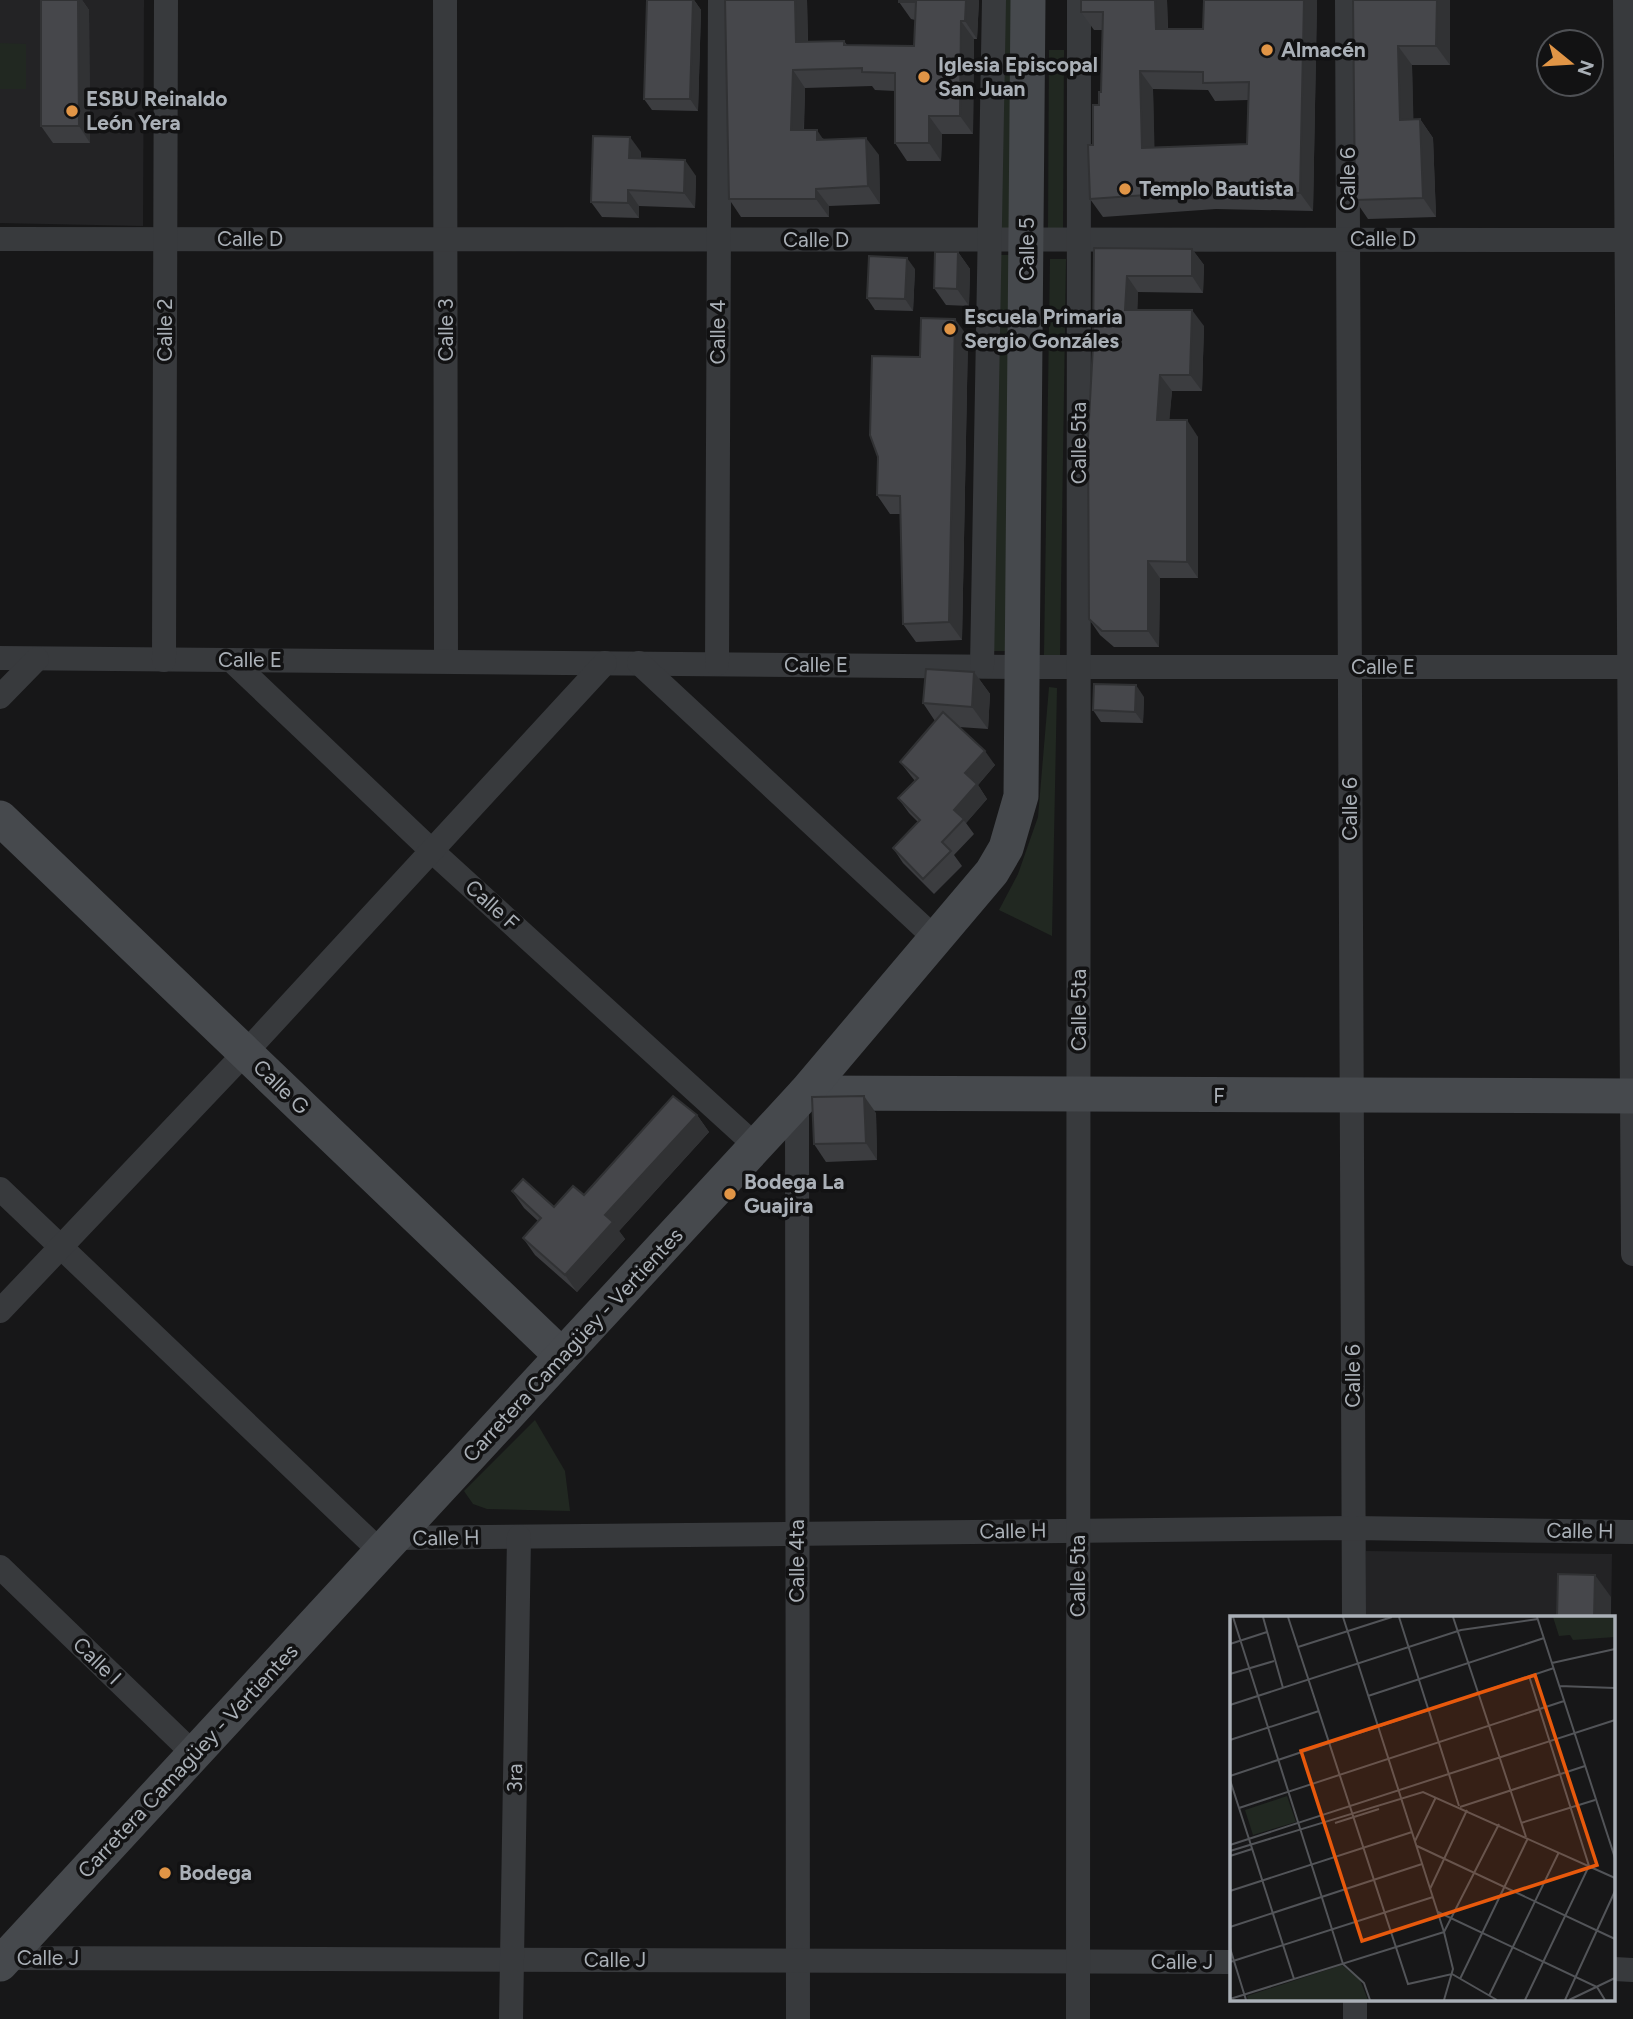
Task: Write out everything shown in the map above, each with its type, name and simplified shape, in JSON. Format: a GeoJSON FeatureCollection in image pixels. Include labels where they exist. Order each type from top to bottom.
{"type":"FeatureCollection","features":[{"type":"Feature","properties":{"kind":"main road","name":"Calle 5"},"geometry":{"type":"LineString","coordinates":[[1024,667],[1028,0]]}},
{"type":"Feature","properties":{"kind":"main road","name":"Carretera Camagüey - Vertientes"},"geometry":{"type":"LineString","coordinates":[[2,1958],[801,1098],[992,872],[1014,826],[1021,796],[1024,667]]}},
{"type":"Feature","properties":{"kind":"main road","name":"Calle G"},"geometry":{"type":"LineString","coordinates":[[0,818],[562,1356]]}},
{"type":"Feature","properties":{"kind":"main road","name":"F"},"geometry":{"type":"LineString","coordinates":[[801,1098],[1079,1095],[1632,1096]]}},
{"type":"Feature","properties":{"kind":"street","name":"Calle 2"},"geometry":{"type":"LineString","coordinates":[[164,660],[166,0]]}},
{"type":"Feature","properties":{"kind":"street","name":"Calle 3"},"geometry":{"type":"LineString","coordinates":[[445,0],[446,660]]}},
{"type":"Feature","properties":{"kind":"street","name":"Calle 4"},"geometry":{"type":"LineString","coordinates":[[717,664],[720,0]]}},
{"type":"Feature","properties":{"kind":"street","name":"Calle 5"},"geometry":{"type":"LineString","coordinates":[[982,666],[994,0]]}},
{"type":"Feature","properties":{"kind":"street","name":"Calle 5ta"},"geometry":{"type":"LineString","coordinates":[[1078,2019],[1079,0]]}},
{"type":"Feature","properties":{"kind":"street","name":"Calle 6"},"geometry":{"type":"LineString","coordinates":[[1347,0],[1354,1616]]}},
{"type":"Feature","properties":{"kind":"street"},"geometry":{"type":"LineString","coordinates":[[1625,0],[1630,240],[1633,1254]]}},
{"type":"Feature","properties":{"kind":"street","name":"Calle D"},"geometry":{"type":"LineString","coordinates":[[0,239],[446,237],[719,240],[1630,240]]}},
{"type":"Feature","properties":{"kind":"street","name":"Calle E"},"geometry":{"type":"LineString","coordinates":[[0,658],[1024,667],[1631,667]]}},
{"type":"Feature","properties":{"kind":"street"},"geometry":{"type":"LineString","coordinates":[[0,697],[37,659]]}},
{"type":"Feature","properties":{"kind":"street","name":"Calle F"},"geometry":{"type":"LineString","coordinates":[[231,660],[432,851],[756,1146]]}},
{"type":"Feature","properties":{"kind":"street"},"geometry":{"type":"LineString","coordinates":[[0,1311],[245,1053],[605,663]]}},
{"type":"Feature","properties":{"kind":"street"},"geometry":{"type":"LineString","coordinates":[[639,663],[937,940]]}},
{"type":"Feature","properties":{"kind":"street","name":"Calle 4ta"},"geometry":{"type":"LineString","coordinates":[[799,2019],[796,1534],[801,1098]]}},
{"type":"Feature","properties":{"kind":"street"},"geometry":{"type":"LineString","coordinates":[[0,1189],[387,1545]]}},
{"type":"Feature","properties":{"kind":"street","name":"Calle H"},"geometry":{"type":"LineString","coordinates":[[387,1545],[519,1537],[1353,1528],[1633,1532]]}},
{"type":"Feature","properties":{"kind":"street","name":"3ra"},"geometry":{"type":"LineString","coordinates":[[511,2019],[519,1537]]}},
{"type":"Feature","properties":{"kind":"street","name":"Calle I"},"geometry":{"type":"LineString","coordinates":[[0,1567],[194,1754]]}},
{"type":"Feature","properties":{"kind":"street","name":"Calle J"},"geometry":{"type":"LineString","coordinates":[[2,1958],[1230,1962]]}},
{"type":"Feature","properties":{"kind":"shaded area","name":"ESBU Reinaldo León Yera"},"geometry":{"type":"Polygon","coordinates":[[[0,0],[144,0],[143,226],[0,223],[0,0]]]}},
{"type":"Feature","properties":{"kind":"shaded area"},"geometry":{"type":"Polygon","coordinates":[[[1002,0],[1018,0],[1014,229],[998,229],[1002,0]]]}},
{"type":"Feature","properties":{"kind":"shaded area"},"geometry":{"type":"Polygon","coordinates":[[[0,43],[26,44],[26,89],[0,89],[0,43]]]}},
{"type":"Feature","properties":{"kind":"shaded area"},"geometry":{"type":"Polygon","coordinates":[[[1049,50],[1064,50],[1063,228],[1048,228],[1049,50]]]}},
{"type":"Feature","properties":{"kind":"shaded area"},"geometry":{"type":"Polygon","coordinates":[[[997,255],[1013,255],[1007,651],[991,651],[997,255]]]}},
{"type":"Feature","properties":{"kind":"shaded area"},"geometry":{"type":"Polygon","coordinates":[[[1050,259],[1066,259],[1060,655],[1044,655],[1050,259]]]}},
{"type":"Feature","properties":{"kind":"shaded area"},"geometry":{"type":"Polygon","coordinates":[[[1049,687],[1057,688],[1052,936],[999,910],[1018,874],[1038,817],[1049,687]]]}},
{"type":"Feature","properties":{"kind":"shaded area"},"geometry":{"type":"Polygon","coordinates":[[[535,1420],[565,1471],[570,1511],[487,1509],[473,1504],[464,1491],[535,1420]]]}},
{"type":"Feature","properties":{"kind":"shaded area"},"geometry":{"type":"Polygon","coordinates":[[[1366,1551],[1612,1554],[1611,1616],[1366,1616],[1366,1551]]]}},
{"type":"Feature","properties":{"kind":"building"},"geometry":{"type":"Polygon","coordinates":[[[41,0],[78,0],[79,126],[41,126],[41,0]]]}},
{"type":"Feature","properties":{"kind":"building"},"geometry":{"type":"Polygon","coordinates":[[[647,0],[693,0],[690,99],[644,99],[647,0]]]}},
{"type":"Feature","properties":{"kind":"building"},"geometry":{"type":"Polygon","coordinates":[[[725,0],[795,0],[796,42],[844,41],[844,45],[914,46],[916,2],[899,0],[966,0],[965,21],[961,21],[960,116],[929,116],[929,143],[895,143],[895,73],[862,72],[862,68],[793,70],[791,130],[817,130],[817,140],[866,138],[868,186],[816,189],[816,199],[729,199],[725,0]]]}},
{"type":"Feature","properties":{"kind":"building"},"geometry":{"type":"Polygon","coordinates":[[[1081,0],[1155,0],[1156,29],[1203,29],[1204,0],[1304,0],[1300,193],[1203,191],[1090,199],[1088,145],[1093,145],[1093,105],[1099,105],[1101,92],[1103,12],[1081,12],[1081,0]],[[1140,71],[1142,148],[1247,144],[1249,82],[1203,83],[1203,72],[1140,71]]]}},
{"type":"Feature","properties":{"kind":"building"},"geometry":{"type":"Polygon","coordinates":[[[1353,0],[1437,0],[1436,46],[1398,46],[1400,120],[1420,119],[1423,198],[1355,200],[1353,0]]]}},
{"type":"Feature","properties":{"kind":"building"},"geometry":{"type":"Polygon","coordinates":[[[593,136],[630,137],[629,158],[685,160],[684,193],[628,190],[628,203],[591,202],[593,136]]]}},
{"type":"Feature","properties":{"kind":"building"},"geometry":{"type":"Polygon","coordinates":[[[1094,248],[1192,249],[1192,276],[1127,276],[1125,310],[1192,310],[1190,375],[1160,375],[1157,420],[1187,420],[1187,562],[1148,561],[1148,631],[1102,631],[1089,619],[1088,437],[1093,346],[1094,248]]]}},
{"type":"Feature","properties":{"kind":"building"},"geometry":{"type":"Polygon","coordinates":[[[935,252],[958,252],[957,289],[934,288],[935,252]]]}},
{"type":"Feature","properties":{"kind":"building"},"geometry":{"type":"Polygon","coordinates":[[[869,256],[907,258],[905,299],[867,298],[869,256]]]}},
{"type":"Feature","properties":{"kind":"building"},"geometry":{"type":"Polygon","coordinates":[[[921,318],[955,319],[949,622],[903,624],[900,496],[877,495],[878,457],[870,435],[872,356],[920,357],[921,318]]]}},
{"type":"Feature","properties":{"kind":"building"},"geometry":{"type":"Polygon","coordinates":[[[926,669],[974,672],[972,707],[923,703],[926,669]]]}},
{"type":"Feature","properties":{"kind":"building"},"geometry":{"type":"Polygon","coordinates":[[[1094,684],[1136,685],[1135,712],[1093,710],[1094,684]]]}},
{"type":"Feature","properties":{"kind":"building"},"geometry":{"type":"Polygon","coordinates":[[[943,712],[985,751],[965,773],[977,784],[954,810],[964,819],[942,842],[951,851],[923,879],[893,848],[920,820],[898,798],[918,778],[900,762],[943,712]]]}},
{"type":"Feature","properties":{"kind":"building"},"geometry":{"type":"Polygon","coordinates":[[[673,1096],[697,1115],[605,1215],[613,1222],[565,1275],[523,1238],[541,1218],[512,1191],[523,1179],[554,1207],[573,1186],[584,1195],[673,1096]]]}},
{"type":"Feature","properties":{"kind":"building"},"geometry":{"type":"Polygon","coordinates":[[[864,1096],[866,1143],[814,1144],[812,1097],[864,1096]]]}},
{"type":"Feature","properties":{"kind":"building"},"geometry":{"type":"Polygon","coordinates":[[[1558,1574],[1595,1575],[1594,1616],[1557,1616],[1558,1574]]]}},
{"type":"Feature","properties":{"kind":"place","name":"Almacén"},"geometry":{"type":"Point","coordinates":[1267,50]}},
{"type":"Feature","properties":{"kind":"place","name":"Iglesia Episcopal San Juan"},"geometry":{"type":"Point","coordinates":[924,77]}},
{"type":"Feature","properties":{"kind":"place","name":"ESBU Reinaldo León Yera"},"geometry":{"type":"Point","coordinates":[72,111]}},
{"type":"Feature","properties":{"kind":"place","name":"Templo Bautista"},"geometry":{"type":"Point","coordinates":[1125,189]}},
{"type":"Feature","properties":{"kind":"place","name":"Escuela Primaria Sergio Gonzáles"},"geometry":{"type":"Point","coordinates":[950,329]}},
{"type":"Feature","properties":{"kind":"place","name":"Bodega La Guajira"},"geometry":{"type":"Point","coordinates":[730,1194]}},
{"type":"Feature","properties":{"kind":"place","name":"Bodega"},"geometry":{"type":"Point","coordinates":[165,1873]}}]}
